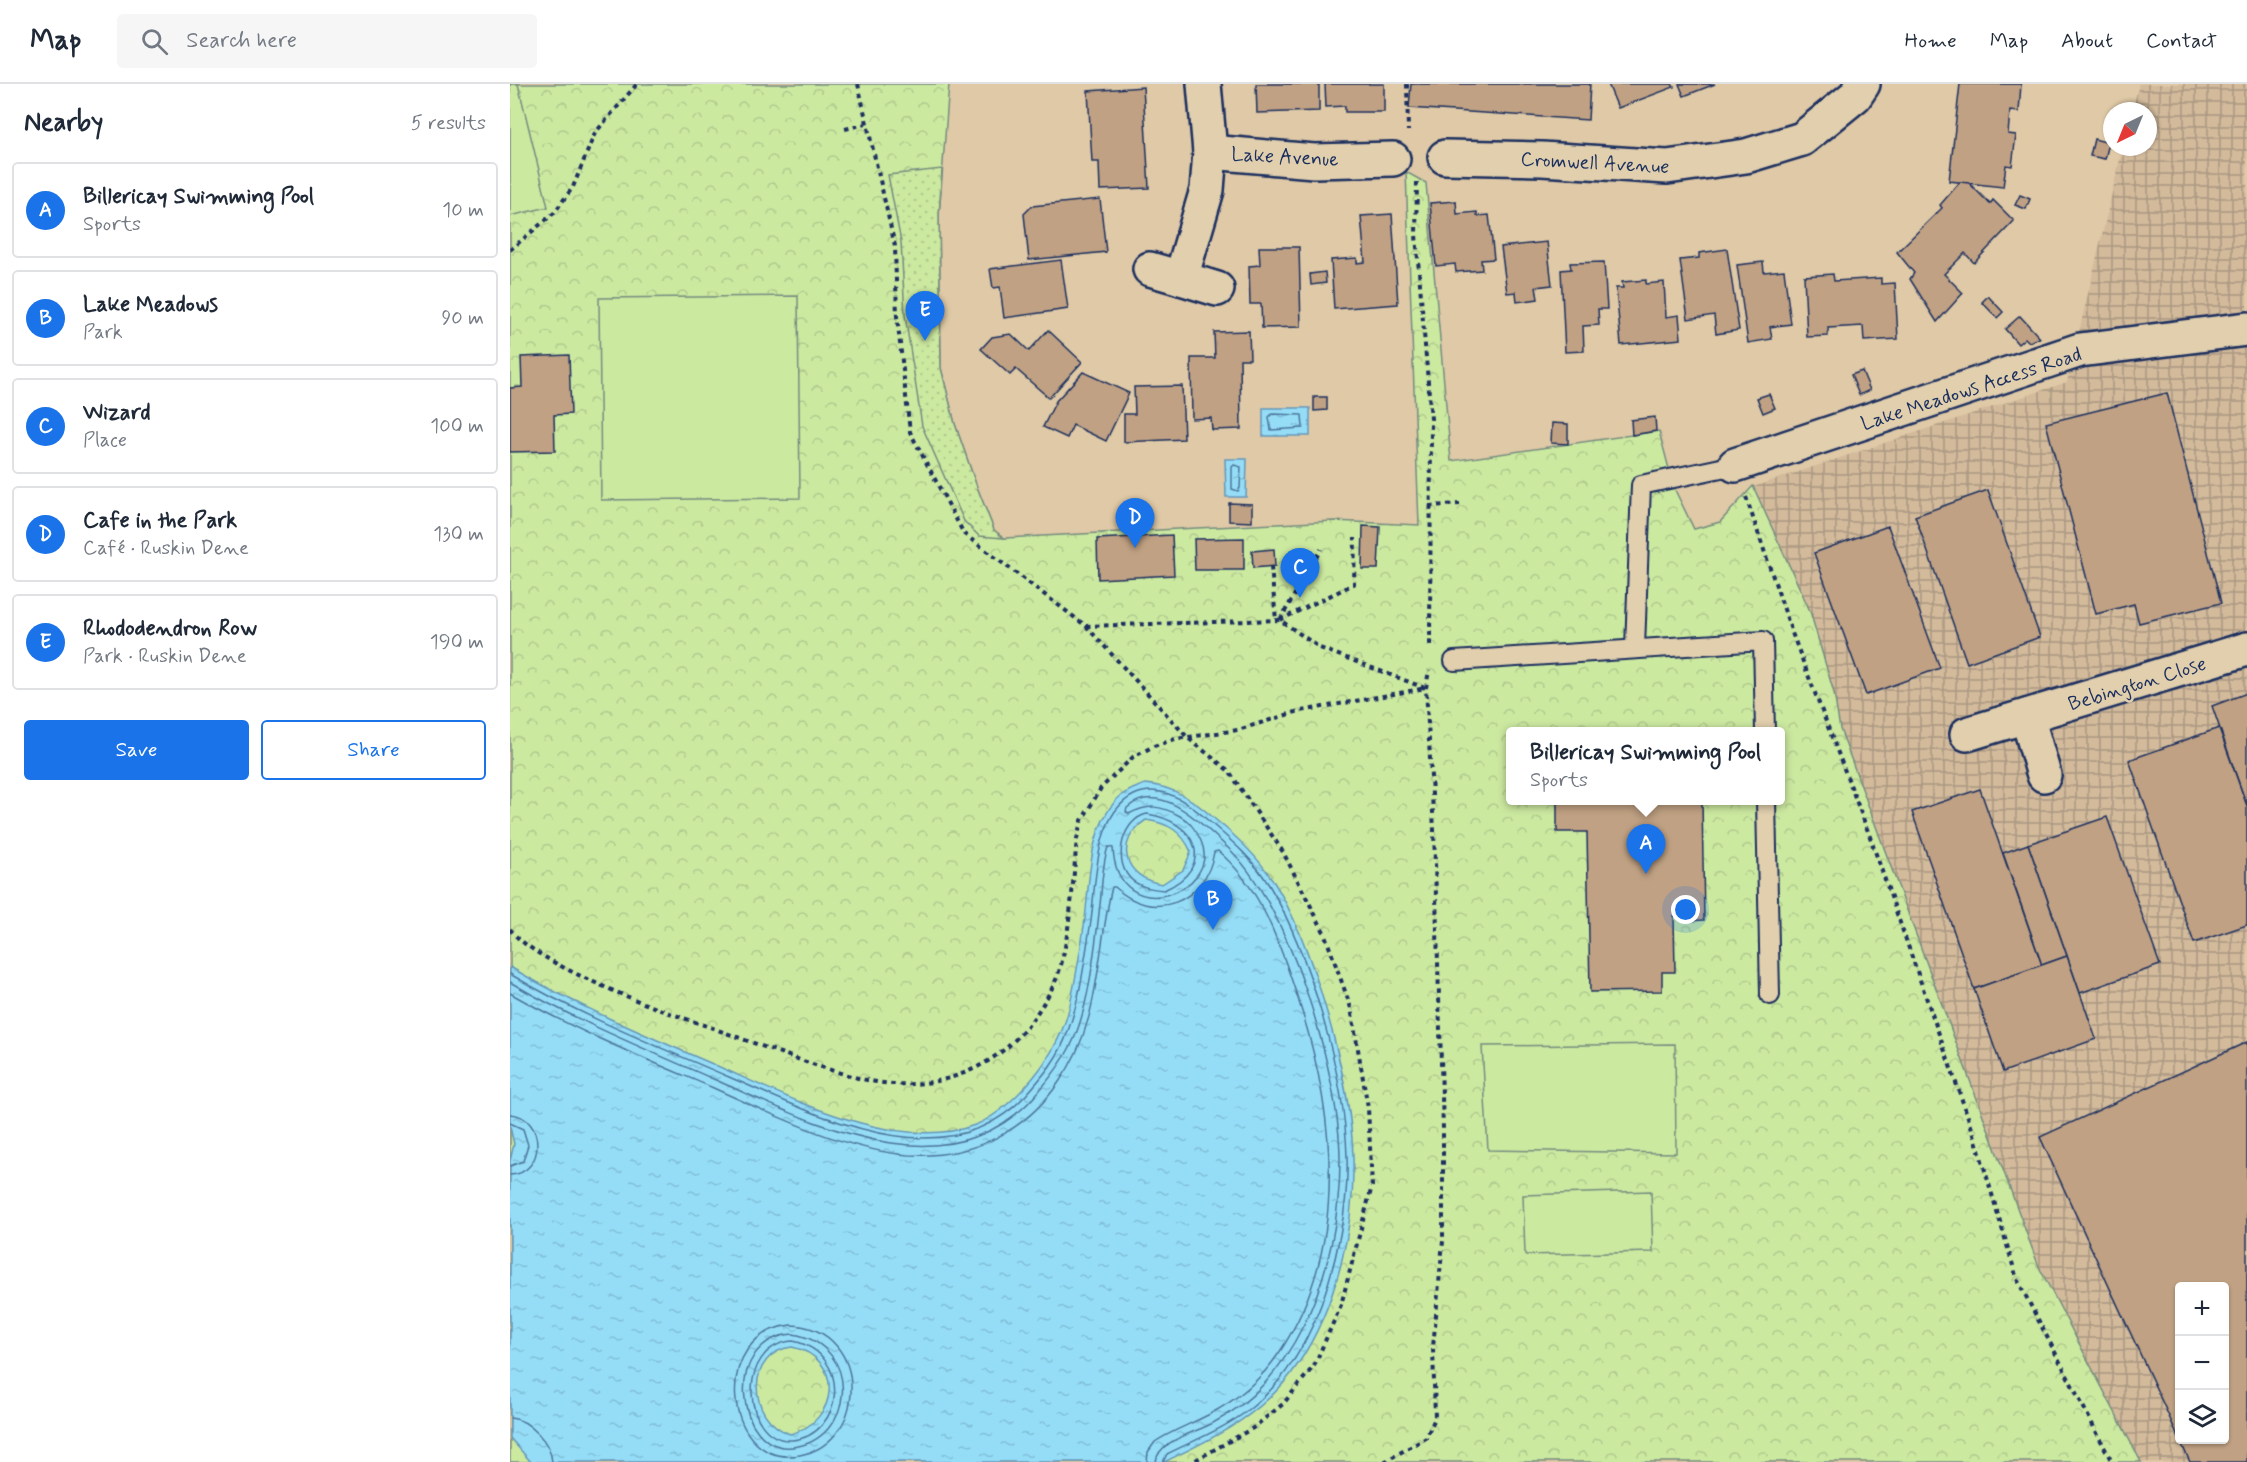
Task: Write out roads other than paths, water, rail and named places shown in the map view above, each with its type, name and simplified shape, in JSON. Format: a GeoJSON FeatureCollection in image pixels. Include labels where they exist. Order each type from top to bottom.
{"type":"FeatureCollection","features":[{"type":"Feature","properties":{"kind":"street","name":"Lake Avenue"},"geometry":{"type":"LineString","coordinates":[[1204,84],[1210,152],[1314,161],[1406,158]]}},
{"type":"Feature","properties":{"kind":"street","name":"Cromwell Avenue"},"geometry":{"type":"LineString","coordinates":[[1445,157],[1542,159],[1667,167],[1746,156],[1802,139],[1855,96],[1863,84]]}},
{"type":"Feature","properties":{"kind":"street"},"geometry":{"type":"LineString","coordinates":[[1181,278],[1207,190],[1210,152]]}},
{"type":"Feature","properties":{"kind":"street"},"geometry":{"type":"LineString","coordinates":[[1150,269],[1217,289]]}},
{"type":"Feature","properties":{"kind":"street","name":"Lake Meadows Access Road"},"geometry":{"type":"LineString","coordinates":[[1735,465],[2080,350],[2247,329]]}},
{"type":"Feature","properties":{"kind":"street","name":"Bebington Close"},"geometry":{"type":"LineString","coordinates":[[1967,734],[2247,649]]}},
{"type":"Feature","properties":{"kind":"street"},"geometry":{"type":"LineString","coordinates":[[2027,716],[2044,775]]}},
{"type":"Feature","properties":{"kind":"lane"},"geometry":{"type":"LineString","coordinates":[[1635,648],[1641,485],[1735,465]]}},
{"type":"Feature","properties":{"kind":"lane"},"geometry":{"type":"LineString","coordinates":[[1454,661],[1763,641],[1765,727]]}},
{"type":"Feature","properties":{"kind":"lane"},"geometry":{"type":"LineString","coordinates":[[1766,805],[1770,995]]}},
{"type":"Feature","properties":{"kind":"water"},"geometry":{"type":"Polygon","coordinates":[[[1263,408],[1310,408],[1310,436],[1263,436],[1263,408]]]}},
{"type":"Feature","properties":{"kind":"water"},"geometry":{"type":"Polygon","coordinates":[[[1225,459],[1247,459],[1246,497],[1226,497],[1225,459]]]}},
{"type":"Feature","properties":{"kind":"water"},"geometry":{"type":"Polygon","coordinates":[[[1145,784],[1175,791],[1192,801],[1239,840],[1272,879],[1302,938],[1327,1013],[1337,1052],[1351,1125],[1353,1156],[1351,1210],[1347,1237],[1333,1291],[1323,1317],[1312,1341],[1285,1382],[1255,1410],[1238,1422],[1164,1462],[531,1462],[510,1438],[510,1161],[514,1144],[510,1127],[510,967],[585,1007],[637,1031],[775,1092],[842,1118],[877,1127],[911,1132],[944,1132],[975,1125],[995,1114],[1020,1093],[1053,1049],[1070,1005],[1085,919],[1095,840],[1100,826],[1117,799],[1145,784]],[[1146,820],[1130,838],[1127,858],[1131,867],[1139,874],[1162,884],[1183,870],[1191,852],[1179,833],[1161,823],[1146,820]],[[792,1347],[777,1352],[766,1360],[757,1386],[759,1401],[765,1414],[775,1426],[790,1434],[806,1427],[818,1417],[826,1404],[829,1390],[828,1376],[821,1364],[809,1353],[792,1347]]]}},
{"type":"Feature","properties":{"kind":"place","name":"Rhododendron Row"},"geometry":{"type":"Point","coordinates":[925,341]}},
{"type":"Feature","properties":{"kind":"place","name":"Cafe in the Park"},"geometry":{"type":"Point","coordinates":[1135,548]}},
{"type":"Feature","properties":{"kind":"place","name":"Wizard"},"geometry":{"type":"Point","coordinates":[1300,598]}},
{"type":"Feature","properties":{"kind":"place","name":"Billericay Swimming Pool"},"geometry":{"type":"Point","coordinates":[1646,874]}},
{"type":"Feature","properties":{"kind":"place","name":"Lake Meadows"},"geometry":{"type":"Point","coordinates":[1213,930]}}]}
